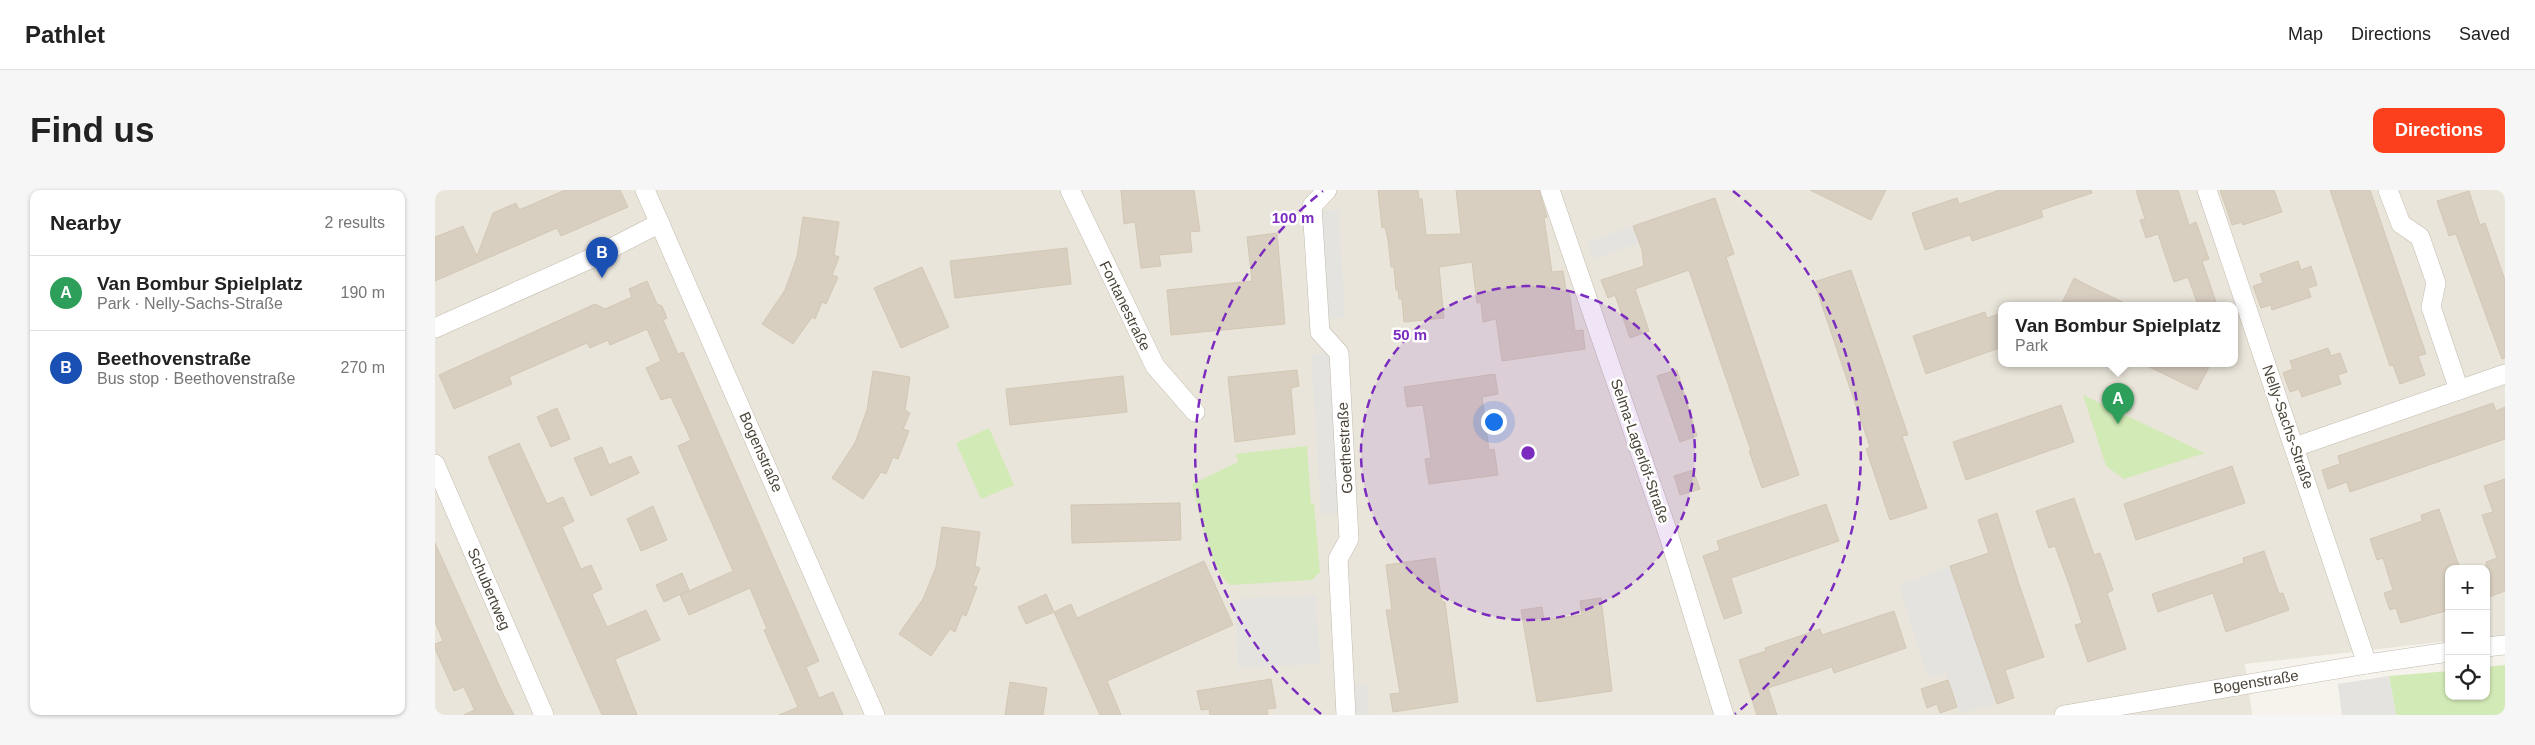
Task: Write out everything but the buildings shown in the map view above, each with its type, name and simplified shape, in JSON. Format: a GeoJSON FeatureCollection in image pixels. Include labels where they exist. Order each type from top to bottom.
{"type":"FeatureCollection","features":[{"type":"Feature","properties":{"kind":"street","name":"Bogenstraße"},"geometry":{"type":"LineString","coordinates":[[645,190],[875,715]]}},
{"type":"Feature","properties":{"kind":"street","name":"Fontanestraße"},"geometry":{"type":"LineString","coordinates":[[1070,190],[1155,366],[1195,412]]}},
{"type":"Feature","properties":{"kind":"street","name":"Goethestraße"},"geometry":{"type":"LineString","coordinates":[[1327,190],[1312,206],[1320,332],[1339,353],[1341,381],[1349,538],[1338,559],[1346,715]]}},
{"type":"Feature","properties":{"kind":"street","name":"Selma-Lagerlöf-Straße"},"geometry":{"type":"LineString","coordinates":[[1550,190],[1669,536],[1723,715]]}},
{"type":"Feature","properties":{"kind":"street","name":"Nelly-Sachs-Straße"},"geometry":{"type":"LineString","coordinates":[[2207,190],[2367,664]]}},
{"type":"Feature","properties":{"kind":"street"},"geometry":{"type":"LineString","coordinates":[[2388,190],[2401,224],[2419,237],[2436,283],[2431,307],[2459,390]]}},
{"type":"Feature","properties":{"kind":"street"},"geometry":{"type":"LineString","coordinates":[[435,328],[592,258],[660,223]]}},
{"type":"Feature","properties":{"kind":"street"},"geometry":{"type":"LineString","coordinates":[[2295,448],[2505,374]]}},
{"type":"Feature","properties":{"kind":"street","name":"Schubertweg"},"geometry":{"type":"LineString","coordinates":[[435,464],[544,715]]}},
{"type":"Feature","properties":{"kind":"street"},"geometry":{"type":"LineString","coordinates":[[2490,646],[2505,644]]}},
{"type":"Feature","properties":{"kind":"street","name":"Bogenstraße"},"geometry":{"type":"LineString","coordinates":[[2064,715],[2445,653]]}},
{"type":"Feature","properties":{"kind":"shaded area"},"geometry":{"type":"Polygon","coordinates":[[[435,190],[2505,190],[2505,635],[2490,637],[2490,565],[2445,565],[2445,641],[2245,664],[2252,715],[435,715],[435,190]]]}},
{"type":"Feature","properties":{"kind":"shaded area"},"geometry":{"type":"Polygon","coordinates":[[[1339,210],[1345,318],[1327,319],[1322,211],[1339,210]]]}},
{"type":"Feature","properties":{"kind":"shaded area"},"geometry":{"type":"Polygon","coordinates":[[[1633,226],[1639,243],[1593,259],[1587,242],[1633,226]]]}},
{"type":"Feature","properties":{"kind":"shaded area"},"geometry":{"type":"Polygon","coordinates":[[[1329,353],[1339,513],[1321,514],[1311,354],[1329,353]]]}},
{"type":"Feature","properties":{"kind":"shaded area"},"geometry":{"type":"Polygon","coordinates":[[[1950,566],[1997,704],[1960,713],[1946,673],[1928,678],[1899,585],[1950,566]]]}},
{"type":"Feature","properties":{"kind":"shaded area"},"geometry":{"type":"Polygon","coordinates":[[[1316,595],[1320,664],[1238,668],[1234,599],[1316,595]]]}},
{"type":"Feature","properties":{"kind":"shaded area"},"geometry":{"type":"Polygon","coordinates":[[[2389,676],[2396,715],[2342,715],[2338,684],[2389,676]]]}},
{"type":"Feature","properties":{"kind":"shaded area"},"geometry":{"type":"Polygon","coordinates":[[[1368,684],[1369,715],[1353,715],[1352,685],[1368,684]]]}},
{"type":"Feature","properties":{"kind":"green space"},"geometry":{"type":"Polygon","coordinates":[[[2083,395],[2205,453],[2124,479],[2106,466],[2083,395]]]}},
{"type":"Feature","properties":{"kind":"green space"},"geometry":{"type":"Polygon","coordinates":[[[989,428],[1014,485],[981,499],[956,443],[989,428]]]}},
{"type":"Feature","properties":{"kind":"green space"},"geometry":{"type":"Polygon","coordinates":[[[1307,446],[1311,503],[1314,504],[1320,572],[1312,580],[1230,585],[1216,566],[1211,553],[1192,484],[1238,462],[1236,454],[1307,446]]]}},
{"type":"Feature","properties":{"kind":"green space"},"geometry":{"type":"Polygon","coordinates":[[[2505,665],[2505,715],[2396,715],[2389,676],[2445,671],[2445,700],[2490,700],[2490,667],[2505,665]]]}},
{"type":"Feature","properties":{"kind":"place","name":"Beethovenstraße"},"geometry":{"type":"Point","coordinates":[602,278]}},
{"type":"Feature","properties":{"kind":"place","name":"Van Bombur Spielplatz"},"geometry":{"type":"Point","coordinates":[2118,424]}}]}
